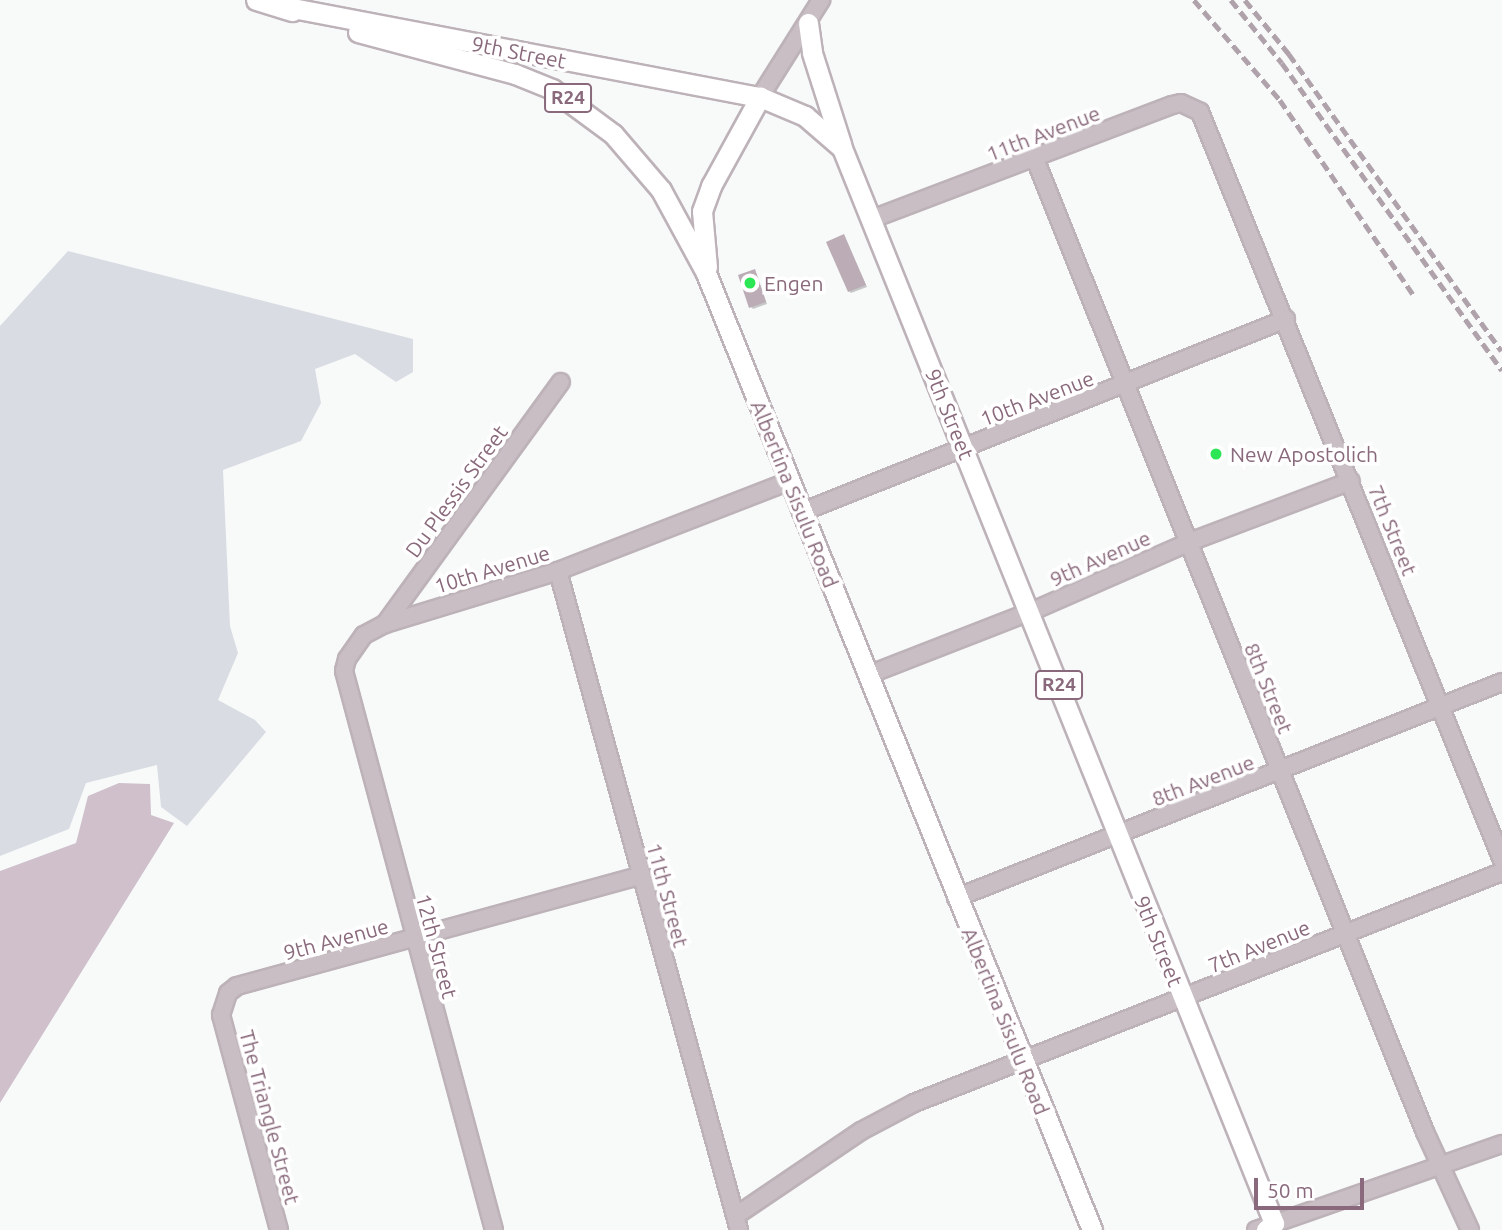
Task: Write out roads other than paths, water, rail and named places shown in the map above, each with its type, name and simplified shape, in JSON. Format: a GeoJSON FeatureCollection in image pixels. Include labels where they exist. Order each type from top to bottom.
{"type":"FeatureCollection","features":[{"type":"Feature","properties":{"kind":"main road","name":"Albertina Sisulu Road"},"geometry":{"type":"LineString","coordinates":[[256,0],[282,6],[347,29],[515,74],[566,97],[613,134],[649,172],[706,272],[1092,1230]]}},
{"type":"Feature","properties":{"kind":"main road","name":"9th Street"},"geometry":{"type":"LineString","coordinates":[[282,6],[760,97],[816,123],[842,148],[1030,612],[1182,999],[1265,1228]]}},
{"type":"Feature","properties":{"kind":"main road"},"geometry":{"type":"LineString","coordinates":[[808,23],[811,53],[842,148]]}},
{"type":"Feature","properties":{"kind":"main road"},"geometry":{"type":"LineString","coordinates":[[706,272],[702,211],[711,186],[760,97]]}},
{"type":"Feature","properties":{"kind":"street"},"geometry":{"type":"LineString","coordinates":[[760,97],[821,0]]}},
{"type":"Feature","properties":{"kind":"street","name":"11th Avenue"},"geometry":{"type":"LineString","coordinates":[[872,219],[1181,103],[1200,112],[1213,137]]}},
{"type":"Feature","properties":{"kind":"street","name":"7th Street"},"geometry":{"type":"LineString","coordinates":[[1213,137],[1502,860]]}},
{"type":"Feature","properties":{"kind":"street","name":"8th Street"},"geometry":{"type":"LineString","coordinates":[[1035,159],[1438,1163],[1471,1230]]}},
{"type":"Feature","properties":{"kind":"street","name":"10th Avenue"},"geometry":{"type":"LineString","coordinates":[[802,512],[1128,386],[1286,320]]}},
{"type":"Feature","properties":{"kind":"street","name":"Du Plessis Street"},"geometry":{"type":"LineString","coordinates":[[385,624],[561,383]]}},
{"type":"Feature","properties":{"kind":"street","name":"10th Avenue"},"geometry":{"type":"LineString","coordinates":[[344,671],[354,644],[385,624],[558,571],[790,481]]}},
{"type":"Feature","properties":{"kind":"street","name":"9th Avenue"},"geometry":{"type":"LineString","coordinates":[[868,675],[1030,612],[1187,543],[1351,481]]}},
{"type":"Feature","properties":{"kind":"street","name":"11th Street"},"geometry":{"type":"LineString","coordinates":[[558,571],[640,876],[738,1222]]}},
{"type":"Feature","properties":{"kind":"street","name":"12th Street"},"geometry":{"type":"LineString","coordinates":[[344,671],[414,940],[494,1230]]}},
{"type":"Feature","properties":{"kind":"street","name":"8th Avenue"},"geometry":{"type":"LineString","coordinates":[[956,898],[1281,772],[1502,682]]}},
{"type":"Feature","properties":{"kind":"street","name":"7th Avenue"},"geometry":{"type":"LineString","coordinates":[[738,1222],[895,1112],[1502,872]]}},
{"type":"Feature","properties":{"kind":"street","name":"9th Avenue"},"geometry":{"type":"LineString","coordinates":[[220,1014],[222,1003],[237,986],[414,940],[640,876]]}},
{"type":"Feature","properties":{"kind":"street","name":"The Triangle Street"},"geometry":{"type":"LineString","coordinates":[[220,1014],[279,1230]]}},
{"type":"Feature","properties":{"kind":"street"},"geometry":{"type":"LineString","coordinates":[[1265,1228],[1438,1163],[1502,1144]]}},
{"type":"Feature","properties":{"kind":"railway"},"geometry":{"type":"LineString","coordinates":[[1194,0],[1280,100],[1414,296]]}},
{"type":"Feature","properties":{"kind":"railway"},"geometry":{"type":"LineString","coordinates":[[1231,0],[1282,63],[1502,370]]}},
{"type":"Feature","properties":{"kind":"railway"},"geometry":{"type":"LineString","coordinates":[[1245,0],[1289,54],[1502,351]]}},
{"type":"Feature","properties":{"kind":"place","name":"Engen"},"geometry":{"type":"Point","coordinates":[750,283]}},
{"type":"Feature","properties":{"kind":"place","name":"New Apostolich"},"geometry":{"type":"Point","coordinates":[1216,454]}}]}
